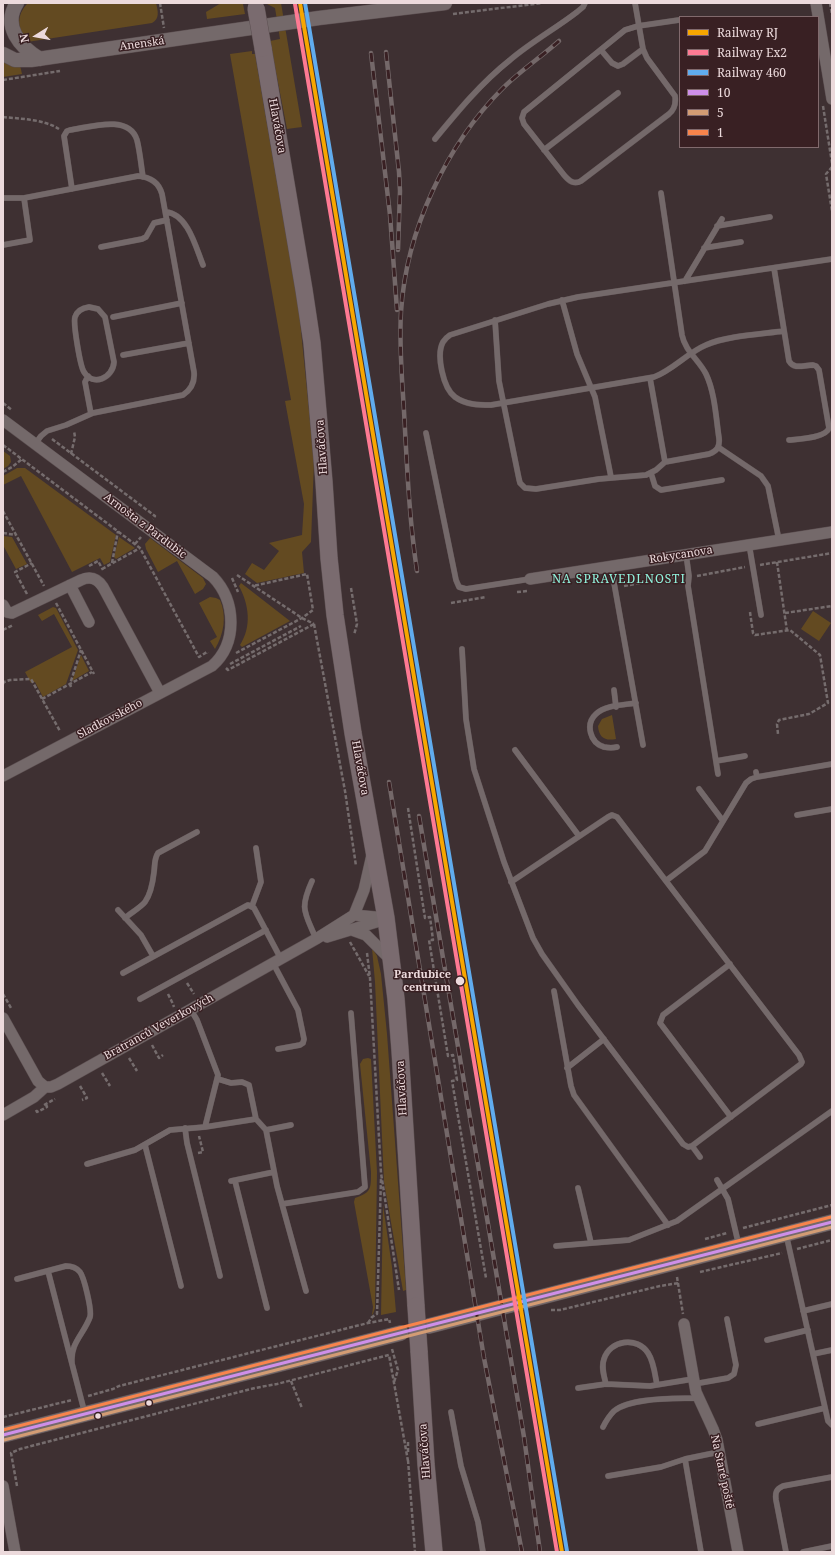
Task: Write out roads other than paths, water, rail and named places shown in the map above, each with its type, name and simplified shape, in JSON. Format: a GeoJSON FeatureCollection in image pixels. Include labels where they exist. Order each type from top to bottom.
{"type":"FeatureCollection","features":[{"type":"Feature","properties":{"kind":"main road","name":"Hlaváčova"},"geometry":{"type":"LineString","coordinates":[[255,5],[311,336],[318,398],[329,558],[335,615],[353,733],[386,918],[391,960],[400,1050],[426,1464],[434,1552]]}},
{"type":"Feature","properties":{"kind":"main road"},"geometry":{"type":"LineString","coordinates":[[429,1326],[832,1222]]}},
{"type":"Feature","properties":{"kind":"main road"},"geometry":{"type":"LineString","coordinates":[[3,1435],[401,1333]]}},
{"type":"Feature","properties":{"kind":"street"},"geometry":{"type":"LineString","coordinates":[[3,8],[11,3]]}},
{"type":"Feature","properties":{"kind":"street"},"geometry":{"type":"LineString","coordinates":[[17,3],[11,18],[12,30],[18,42],[40,59]]}},
{"type":"Feature","properties":{"kind":"street","name":"Anenská"},"geometry":{"type":"LineString","coordinates":[[3,54],[20,60],[40,59],[319,18],[445,3]]}},
{"type":"Feature","properties":{"kind":"street"},"geometry":{"type":"LineString","coordinates":[[816,3],[817,16]]}},
{"type":"Feature","properties":{"kind":"street"},"geometry":{"type":"LineString","coordinates":[[819,30],[827,102]]}},
{"type":"Feature","properties":{"kind":"street","name":"Anenská"},"geometry":{"type":"LineString","coordinates":[[3,33],[11,45],[18,51],[40,59]]}},
{"type":"Feature","properties":{"kind":"street","name":"Arnošta z Pardubic"},"geometry":{"type":"LineString","coordinates":[[3,420],[213,577],[220,585],[228,600],[231,618],[227,642],[217,661]]}},
{"type":"Feature","properties":{"kind":"street","name":"Rokycanova"},"geometry":{"type":"LineString","coordinates":[[530,579],[832,532]]}},
{"type":"Feature","properties":{"kind":"street"},"geometry":{"type":"LineString","coordinates":[[3,605],[7,612],[12,613],[70,585],[89,577],[93,578],[100,583],[160,693]]}},
{"type":"Feature","properties":{"kind":"street"},"geometry":{"type":"LineString","coordinates":[[70,585],[89,622]]}},
{"type":"Feature","properties":{"kind":"street","name":"Sladkovského"},"geometry":{"type":"LineString","coordinates":[[3,776],[212,666],[217,661]]}},
{"type":"Feature","properties":{"kind":"street","name":"Hlaváčova"},"geometry":{"type":"LineString","coordinates":[[354,915],[364,890],[374,847]]}},
{"type":"Feature","properties":{"kind":"street"},"geometry":{"type":"LineString","coordinates":[[354,915],[386,918]]}},
{"type":"Feature","properties":{"kind":"street","name":"Bratranců Veverkových"},"geometry":{"type":"LineString","coordinates":[[3,1115],[34,1097],[45,1087],[51,1087],[58,1084],[191,1010],[316,939],[354,915]]}},
{"type":"Feature","properties":{"kind":"street","name":"Bratranců Veverkových"},"geometry":{"type":"LineString","coordinates":[[316,939],[353,933],[386,918]]}},
{"type":"Feature","properties":{"kind":"street"},"geometry":{"type":"LineString","coordinates":[[353,933],[370,938],[391,960]]}},
{"type":"Feature","properties":{"kind":"street"},"geometry":{"type":"LineString","coordinates":[[3,1018],[38,1081],[45,1087]]}},
{"type":"Feature","properties":{"kind":"street","name":"Na Staré poště"},"geometry":{"type":"LineString","coordinates":[[684,1324],[693,1382],[698,1398],[716,1434],[738,1552]]}},
{"type":"Feature","properties":{"kind":"street"},"geometry":{"type":"LineString","coordinates":[[3,1486],[15,1552]]}},
{"type":"Feature","properties":{"kind":"lane"},"geometry":{"type":"LineString","coordinates":[[435,139],[461,107],[488,78],[510,59],[577,12],[585,3]]}},
{"type":"Feature","properties":{"kind":"lane"},"geometry":{"type":"LineString","coordinates":[[635,3],[638,26],[643,49],[647,58],[675,96],[675,105],[672,112],[577,183],[572,182],[567,179],[524,124],[522,118],[524,112],[625,30],[638,26],[679,20]]}},
{"type":"Feature","properties":{"kind":"lane"},"geometry":{"type":"LineString","coordinates":[[601,50],[612,64],[618,66],[625,63],[643,49]]}},
{"type":"Feature","properties":{"kind":"lane"},"geometry":{"type":"LineString","coordinates":[[544,150],[618,93]]}},
{"type":"Feature","properties":{"kind":"lane"},"geometry":{"type":"LineString","coordinates":[[72,189],[64,140],[65,133],[70,130],[107,124],[124,126],[130,129],[136,139],[143,177]]}},
{"type":"Feature","properties":{"kind":"lane"},"geometry":{"type":"LineString","coordinates":[[3,198],[24,198],[138,176],[153,181],[161,189],[166,212],[194,378],[188,392],[178,396],[91,414],[73,422],[50,429],[43,433],[35,444]]}},
{"type":"Feature","properties":{"kind":"lane"},"geometry":{"type":"LineString","coordinates":[[495,320],[498,371],[519,479],[522,486],[525,488],[536,489],[611,478],[640,476],[651,472],[665,462],[709,454],[715,451],[718,447],[719,438],[709,383],[704,370],[685,345],[682,335],[661,193]]}},
{"type":"Feature","properties":{"kind":"lane"},"geometry":{"type":"LineString","coordinates":[[3,245],[30,240],[24,198]]}},
{"type":"Feature","properties":{"kind":"lane"},"geometry":{"type":"LineString","coordinates":[[166,212],[175,215],[187,227],[204,265]]}},
{"type":"Feature","properties":{"kind":"lane"},"geometry":{"type":"LineString","coordinates":[[718,226],[770,217]]}},
{"type":"Feature","properties":{"kind":"lane"},"geometry":{"type":"LineString","coordinates":[[101,247],[142,240],[146,237],[154,224],[167,220]]}},
{"type":"Feature","properties":{"kind":"lane"},"geometry":{"type":"LineString","coordinates":[[685,281],[722,220]]}},
{"type":"Feature","properties":{"kind":"lane"},"geometry":{"type":"LineString","coordinates":[[704,248],[741,242]]}},
{"type":"Feature","properties":{"kind":"lane"},"geometry":{"type":"LineString","coordinates":[[784,331],[711,343],[691,354],[661,375],[650,378],[482,405],[459,400],[446,387],[442,374],[441,348],[445,339],[454,333],[562,300],[832,259]]}},
{"type":"Feature","properties":{"kind":"lane"},"geometry":{"type":"LineString","coordinates":[[774,268],[791,364],[795,367],[813,365],[819,370],[829,428],[826,433],[821,435],[789,440]]}},
{"type":"Feature","properties":{"kind":"lane"},"geometry":{"type":"LineString","coordinates":[[562,300],[577,354],[597,403],[611,478]]}},
{"type":"Feature","properties":{"kind":"lane"},"geometry":{"type":"LineString","coordinates":[[113,317],[182,303]]}},
{"type":"Feature","properties":{"kind":"lane"},"geometry":{"type":"LineString","coordinates":[[88,307],[98,309],[105,317],[114,367],[108,376],[98,380],[88,376],[82,368],[74,323],[76,314],[88,307]]}},
{"type":"Feature","properties":{"kind":"lane"},"geometry":{"type":"LineString","coordinates":[[123,356],[189,343]]}},
{"type":"Feature","properties":{"kind":"lane"},"geometry":{"type":"LineString","coordinates":[[88,376],[85,382],[91,414]]}},
{"type":"Feature","properties":{"kind":"lane"},"geometry":{"type":"LineString","coordinates":[[650,378],[665,462]]}},
{"type":"Feature","properties":{"kind":"lane"},"geometry":{"type":"LineString","coordinates":[[426,433],[456,580],[459,587],[466,589],[530,579]]}},
{"type":"Feature","properties":{"kind":"lane"},"geometry":{"type":"LineString","coordinates":[[718,447],[761,476],[768,486],[779,540]]}},
{"type":"Feature","properties":{"kind":"lane"},"geometry":{"type":"LineString","coordinates":[[651,472],[655,486],[661,490],[722,480]]}},
{"type":"Feature","properties":{"kind":"lane"},"geometry":{"type":"LineString","coordinates":[[749,544],[761,615]]}},
{"type":"Feature","properties":{"kind":"lane"},"geometry":{"type":"LineString","coordinates":[[686,554],[690,576],[688,586],[718,774]]}},
{"type":"Feature","properties":{"kind":"lane"},"geometry":{"type":"LineString","coordinates":[[611,566],[643,745]]}},
{"type":"Feature","properties":{"kind":"lane"},"geometry":{"type":"LineString","coordinates":[[462,649],[466,719],[474,769],[511,882],[537,946],[604,1039],[683,1144],[688,1147],[692,1146],[798,1067],[802,1062],[799,1055],[667,880],[620,820],[614,815],[608,817],[511,882]]}},
{"type":"Feature","properties":{"kind":"lane"},"geometry":{"type":"LineString","coordinates":[[614,690],[616,707]]}},
{"type":"Feature","properties":{"kind":"lane"},"geometry":{"type":"LineString","coordinates":[[617,747],[607,748],[601,746],[592,738],[590,729],[591,722],[596,714],[605,709],[636,703]]}},
{"type":"Feature","properties":{"kind":"lane"},"geometry":{"type":"LineString","coordinates":[[514,750],[579,836]]}},
{"type":"Feature","properties":{"kind":"lane"},"geometry":{"type":"LineString","coordinates":[[716,761],[745,756]]}},
{"type":"Feature","properties":{"kind":"lane"},"geometry":{"type":"LineString","coordinates":[[667,880],[705,851],[746,783],[756,774],[832,764]]}},
{"type":"Feature","properties":{"kind":"lane"},"geometry":{"type":"LineString","coordinates":[[699,789],[723,822]]}},
{"type":"Feature","properties":{"kind":"lane"},"geometry":{"type":"LineString","coordinates":[[797,815],[832,809]]}},
{"type":"Feature","properties":{"kind":"lane"},"geometry":{"type":"LineString","coordinates":[[125,918],[134,910],[143,905],[147,899],[158,853],[197,832]]}},
{"type":"Feature","properties":{"kind":"lane"},"geometry":{"type":"LineString","coordinates":[[252,906],[261,882],[256,848]]}},
{"type":"Feature","properties":{"kind":"lane"},"geometry":{"type":"LineString","coordinates":[[312,881],[305,899],[304,907],[316,939]]}},
{"type":"Feature","properties":{"kind":"lane"},"geometry":{"type":"LineString","coordinates":[[123,973],[246,906],[252,906]]}},
{"type":"Feature","properties":{"kind":"lane"},"geometry":{"type":"LineString","coordinates":[[252,906],[266,930],[277,961],[298,1010],[304,1041],[300,1045],[278,1049]]}},
{"type":"Feature","properties":{"kind":"lane"},"geometry":{"type":"LineString","coordinates":[[118,910],[143,939],[153,956]]}},
{"type":"Feature","properties":{"kind":"lane"},"geometry":{"type":"LineString","coordinates":[[140,999],[266,930]]}},
{"type":"Feature","properties":{"kind":"lane"},"geometry":{"type":"LineString","coordinates":[[730,964],[663,1015],[660,1023],[731,1117]]}},
{"type":"Feature","properties":{"kind":"lane"},"geometry":{"type":"LineString","coordinates":[[554,991],[574,1095],[668,1224]]}},
{"type":"Feature","properties":{"kind":"lane"},"geometry":{"type":"LineString","coordinates":[[191,1010],[197,1020],[217,1072],[218,1079],[205,1127]]}},
{"type":"Feature","properties":{"kind":"lane"},"geometry":{"type":"LineString","coordinates":[[282,1204],[358,1192],[365,1187],[351,1013]]}},
{"type":"Feature","properties":{"kind":"lane"},"geometry":{"type":"LineString","coordinates":[[568,1068],[604,1039]]}},
{"type":"Feature","properties":{"kind":"lane"},"geometry":{"type":"LineString","coordinates":[[218,1079],[231,1083],[242,1082],[249,1085],[256,1119],[266,1130],[274,1172],[306,1291]]}},
{"type":"Feature","properties":{"kind":"lane"},"geometry":{"type":"LineString","coordinates":[[556,1246],[629,1240],[686,1216],[832,1111]]}},
{"type":"Feature","properties":{"kind":"lane"},"geometry":{"type":"LineString","coordinates":[[86,1164],[130,1152],[170,1130],[205,1127],[256,1119]]}},
{"type":"Feature","properties":{"kind":"lane"},"geometry":{"type":"LineString","coordinates":[[266,1130],[291,1125]]}},
{"type":"Feature","properties":{"kind":"lane"},"geometry":{"type":"LineString","coordinates":[[185,1128],[190,1155],[220,1276]]}},
{"type":"Feature","properties":{"kind":"lane"},"geometry":{"type":"LineString","coordinates":[[145,1145],[181,1286]]}},
{"type":"Feature","properties":{"kind":"lane"},"geometry":{"type":"LineString","coordinates":[[692,1146],[700,1157]]}},
{"type":"Feature","properties":{"kind":"lane"},"geometry":{"type":"LineString","coordinates":[[268,1308],[233,1181],[274,1172]]}},
{"type":"Feature","properties":{"kind":"lane"},"geometry":{"type":"LineString","coordinates":[[716,1180],[728,1199],[739,1246]]}},
{"type":"Feature","properties":{"kind":"lane"},"geometry":{"type":"LineString","coordinates":[[578,1188],[591,1243]]}},
{"type":"Feature","properties":{"kind":"lane"},"geometry":{"type":"LineString","coordinates":[[786,1234],[828,1422],[832,1425]]}},
{"type":"Feature","properties":{"kind":"lane"},"geometry":{"type":"LineString","coordinates":[[17,1279],[66,1266],[73,1267],[80,1272],[90,1315],[72,1350],[72,1363]]}},
{"type":"Feature","properties":{"kind":"lane"},"geometry":{"type":"LineString","coordinates":[[48,1271],[85,1414]]}},
{"type":"Feature","properties":{"kind":"lane"},"geometry":{"type":"LineString","coordinates":[[803,1311],[832,1304]]}},
{"type":"Feature","properties":{"kind":"lane"},"geometry":{"type":"LineString","coordinates":[[578,1388],[606,1384],[657,1386],[728,1378],[734,1374],[736,1365],[728,1319]]}},
{"type":"Feature","properties":{"kind":"lane"},"geometry":{"type":"LineString","coordinates":[[768,1340],[808,1330]]}},
{"type":"Feature","properties":{"kind":"lane"},"geometry":{"type":"LineString","coordinates":[[606,1384],[603,1364],[607,1354],[614,1346],[625,1342],[630,1342],[641,1346],[649,1354],[653,1364],[657,1386]]}},
{"type":"Feature","properties":{"kind":"lane"},"geometry":{"type":"LineString","coordinates":[[813,1354],[832,1350]]}},
{"type":"Feature","properties":{"kind":"lane"},"geometry":{"type":"LineString","coordinates":[[603,1427],[606,1420],[614,1411],[626,1405],[664,1399],[698,1398]]}},
{"type":"Feature","properties":{"kind":"lane"},"geometry":{"type":"LineString","coordinates":[[758,1424],[825,1408]]}},
{"type":"Feature","properties":{"kind":"lane"},"geometry":{"type":"LineString","coordinates":[[451,1412],[461,1466],[478,1522],[483,1552]]}},
{"type":"Feature","properties":{"kind":"lane"},"geometry":{"type":"LineString","coordinates":[[608,1476],[666,1466],[685,1459],[720,1452]]}},
{"type":"Feature","properties":{"kind":"lane"},"geometry":{"type":"LineString","coordinates":[[685,1459],[701,1552]]}},
{"type":"Feature","properties":{"kind":"lane"},"geometry":{"type":"LineString","coordinates":[[786,1552],[776,1500],[777,1490],[783,1486],[832,1477]]}},
{"type":"Feature","properties":{"kind":"lane"},"geometry":{"type":"LineString","coordinates":[[802,1552],[832,1546]]}},
{"type":"Feature","properties":{"kind":"railway"},"geometry":{"type":"LineString","coordinates":[[417,571],[409,491],[400,324],[404,281],[411,251],[420,221],[432,191],[464,136],[482,111],[503,88],[559,41]]}},
{"type":"Feature","properties":{"kind":"railway"},"geometry":{"type":"LineString","coordinates":[[386,52],[399,172],[400,191],[398,250]]}},
{"type":"Feature","properties":{"kind":"railway"},"geometry":{"type":"LineString","coordinates":[[371,53],[390,215],[397,310]]}},
{"type":"Feature","properties":{"kind":"railway"},"geometry":{"type":"LineString","coordinates":[[389,782],[484,1358],[522,1552]]}},
{"type":"Feature","properties":{"kind":"railway"},"geometry":{"type":"LineString","coordinates":[[419,816],[524,1437],[540,1552]]}},
{"type":"Feature","properties":{"kind":"rail line","name":"RJ"},"geometry":{"type":"LineString","coordinates":[[300,3],[562,1552]]}},
{"type":"Feature","properties":{"kind":"rail line","name":"460"},"geometry":{"type":"LineString","coordinates":[[305,3],[567,1551]]}},
{"type":"Feature","properties":{"kind":"rail line","name":"Ex2"},"geometry":{"type":"LineString","coordinates":[[295,4],[557,1552]]}},
{"type":"Feature","properties":{"kind":"place","name":"Pardubice centrum"},"geometry":{"type":"Point","coordinates":[460,981]}},
{"type":"Feature","properties":{"kind":"district","name":"NA SPRAVEDLNOSTI"},"geometry":{"type":"Point","coordinates":[619,580]}}]}
